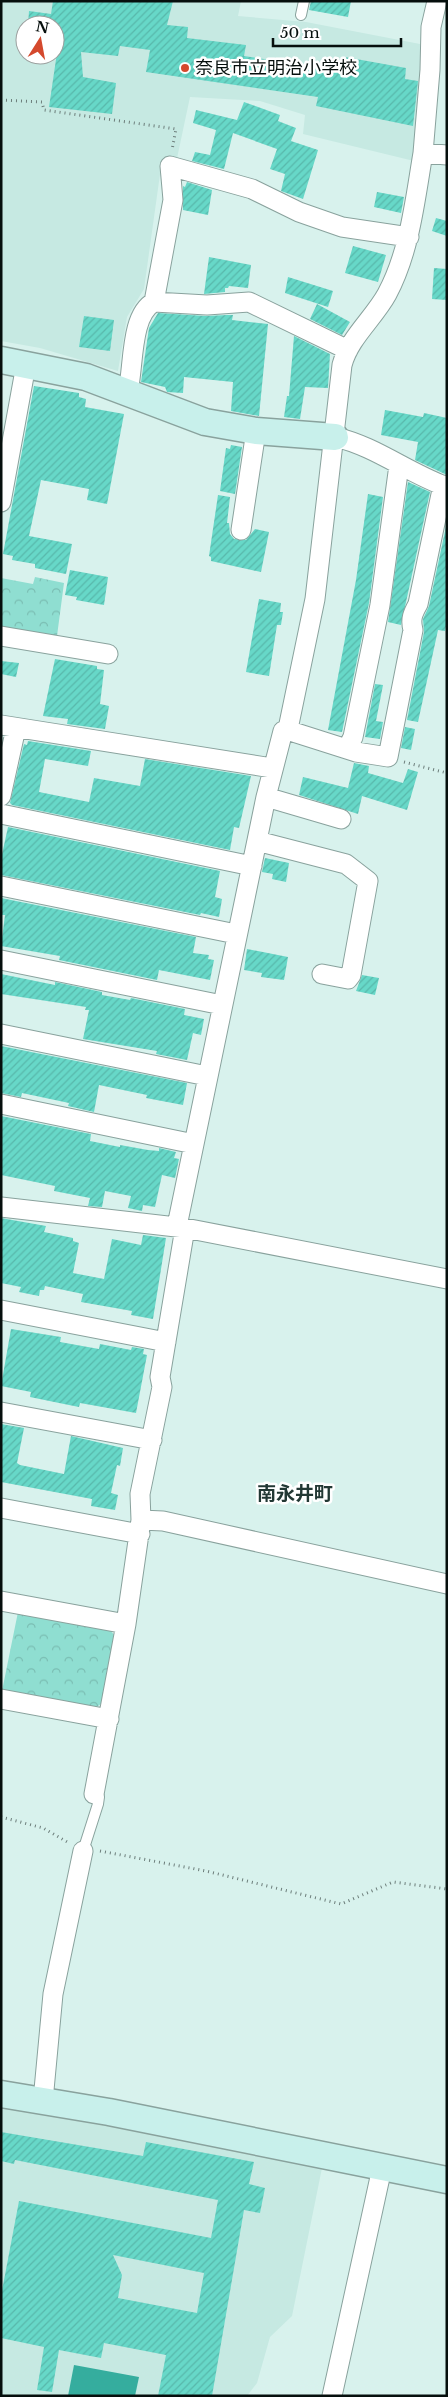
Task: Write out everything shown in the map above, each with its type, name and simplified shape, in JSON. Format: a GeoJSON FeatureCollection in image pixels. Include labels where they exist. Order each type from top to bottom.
{"type":"FeatureCollection","features":[{"type":"Feature","properties":{"kind":"street"},"geometry":{"type":"LineString","coordinates":[[290,731],[289,724],[315,599],[342,365],[348,350],[387,294],[409,237],[423,153],[430,70],[431,27],[437,1]]}},
{"type":"Feature","properties":{"kind":"street"},"geometry":{"type":"LineString","coordinates":[[423,153],[447,155]]}},
{"type":"Feature","properties":{"kind":"street"},"geometry":{"type":"LineString","coordinates":[[154,302],[173,200],[170,166],[252,189],[299,212],[342,227],[409,237]]}},
{"type":"Feature","properties":{"kind":"street"},"geometry":{"type":"LineString","coordinates":[[128,391],[132,375],[138,322],[146,307],[154,302],[207,305],[249,302],[348,350]]}},
{"type":"Feature","properties":{"kind":"street"},"geometry":{"type":"LineString","coordinates":[[1,502],[14,363],[86,377],[128,391],[205,422],[256,431],[335,437],[354,441],[399,465],[445,486],[418,604],[412,615],[413,630],[388,757],[347,749],[290,731],[283,731],[272,768],[236,934],[194,1144],[160,1377],[162,1387],[140,1494],[140,1527],[126,1624],[94,1794]]}},
{"type":"Feature","properties":{"kind":"street"},"geometry":{"type":"LineString","coordinates":[[242,530],[256,431]]}},
{"type":"Feature","properties":{"kind":"street"},"geometry":{"type":"LineString","coordinates":[[347,749],[353,737],[375,632],[399,465]]}},
{"type":"Feature","properties":{"kind":"street"},"geometry":{"type":"LineString","coordinates":[[1,636],[108,654]]}},
{"type":"Feature","properties":{"kind":"street"},"geometry":{"type":"LineString","coordinates":[[1,796],[9,726],[272,768]]}},
{"type":"Feature","properties":{"kind":"street"},"geometry":{"type":"LineString","coordinates":[[266,797],[341,819]]}},
{"type":"Feature","properties":{"kind":"street"},"geometry":{"type":"LineString","coordinates":[[1,814],[252,866]]}},
{"type":"Feature","properties":{"kind":"street"},"geometry":{"type":"LineString","coordinates":[[257,841],[346,864],[368,881],[351,975],[348,979],[322,974]]}},
{"type":"Feature","properties":{"kind":"street"},"geometry":{"type":"LineString","coordinates":[[1,886],[236,934]]}},
{"type":"Feature","properties":{"kind":"street"},"geometry":{"type":"LineString","coordinates":[[1,960],[222,1005]]}},
{"type":"Feature","properties":{"kind":"street"},"geometry":{"type":"LineString","coordinates":[[1,1034],[207,1076]]}},
{"type":"Feature","properties":{"kind":"street"},"geometry":{"type":"LineString","coordinates":[[1,1104],[194,1144]]}},
{"type":"Feature","properties":{"kind":"street"},"geometry":{"type":"LineString","coordinates":[[1,1206],[181,1227],[447,1279]]}},
{"type":"Feature","properties":{"kind":"street"},"geometry":{"type":"LineString","coordinates":[[1,1310],[166,1342]]}},
{"type":"Feature","properties":{"kind":"street"},"geometry":{"type":"LineString","coordinates":[[1,1412],[152,1440]]}},
{"type":"Feature","properties":{"kind":"street"},"geometry":{"type":"LineString","coordinates":[[1,1508],[140,1527],[163,1521],[447,1584]]}},
{"type":"Feature","properties":{"kind":"street"},"geometry":{"type":"LineString","coordinates":[[1,1601],[126,1624]]}},
{"type":"Feature","properties":{"kind":"street"},"geometry":{"type":"LineString","coordinates":[[1,1700],[109,1718]]}},
{"type":"Feature","properties":{"kind":"street"},"geometry":{"type":"LineString","coordinates":[[44,2090],[53,1994],[83,1849]]}},
{"type":"Feature","properties":{"kind":"street"},"geometry":{"type":"LineString","coordinates":[[1,2094],[109,2112],[447,2180]]}},
{"type":"Feature","properties":{"kind":"street"},"geometry":{"type":"LineString","coordinates":[[332,2396],[382,2168]]}},
{"type":"Feature","properties":{"kind":"lane"},"geometry":{"type":"LineString","coordinates":[[301,15],[304,1]]}},
{"type":"Feature","properties":{"kind":"lane"},"geometry":{"type":"LineString","coordinates":[[83,1849],[98,1804],[99,1797],[94,1794]]}},
{"type":"Feature","properties":{"kind":"path"},"geometry":{"type":"LineString","coordinates":[[1,100],[42,102],[44,110],[176,128],[170,166]]}},
{"type":"Feature","properties":{"kind":"path"},"geometry":{"type":"LineString","coordinates":[[388,757],[447,773]]}},
{"type":"Feature","properties":{"kind":"path"},"geometry":{"type":"LineString","coordinates":[[1,1817],[43,1828],[83,1849],[206,1871],[341,1904],[393,1882],[447,1889]]}},
{"type":"Feature","properties":{"kind":"shaded area"},"geometry":{"type":"Polygon","coordinates":[[[1,1],[241,1],[238,16],[306,22],[420,44],[425,70],[414,161],[303,134],[305,115],[260,101],[190,97],[176,163],[162,160],[144,289],[127,317],[118,371],[40,348],[1,341],[1,1]]]}},
{"type":"Feature","properties":{"kind":"shaded area"},"geometry":{"type":"Polygon","coordinates":[[[1,2108],[167,2136],[322,2168],[292,2316],[270,2337],[257,2383],[247,2396],[1,2396],[1,2108]]]}},
{"type":"Feature","properties":{"kind":"shaded area"},"geometry":{"type":"Polygon","coordinates":[[[74,2365],[139,2377],[135,2396],[68,2396],[74,2365]]]}},
{"type":"Feature","properties":{"kind":"green space"},"geometry":{"type":"Polygon","coordinates":[[[35,577],[64,583],[57,636],[1,627],[1,578],[33,584],[35,577]]]}},
{"type":"Feature","properties":{"kind":"green space"},"geometry":{"type":"Polygon","coordinates":[[[18,1612],[109,1629],[116,1637],[104,1702],[95,1708],[2,1691],[18,1612]]]}},
{"type":"Feature","properties":{"kind":"building"},"geometry":{"type":"Polygon","coordinates":[[[53,1],[173,1],[167,25],[188,27],[187,38],[246,45],[244,56],[324,68],[325,62],[342,64],[345,57],[406,68],[405,79],[418,81],[413,126],[316,106],[318,97],[146,72],[150,50],[120,46],[118,56],[81,52],[83,77],[116,83],[112,114],[49,107],[55,65],[65,65],[65,15],[29,15],[29,11],[51,14],[53,1]]]}},
{"type":"Feature","properties":{"kind":"building"},"geometry":{"type":"Polygon","coordinates":[[[311,1],[351,1],[348,17],[309,10],[311,1]]]}},
{"type":"Feature","properties":{"kind":"building"},"geometry":{"type":"Polygon","coordinates":[[[244,102],[280,115],[278,121],[296,128],[291,141],[318,150],[303,199],[281,191],[285,174],[270,169],[277,149],[233,133],[224,169],[192,161],[195,152],[210,155],[216,130],[193,123],[196,110],[237,120],[244,102]]]}},
{"type":"Feature","properties":{"kind":"building"},"geometry":{"type":"Polygon","coordinates":[[[187,182],[212,190],[208,215],[183,210],[183,186],[185,187],[187,182]]]}},
{"type":"Feature","properties":{"kind":"building"},"geometry":{"type":"Polygon","coordinates":[[[377,192],[404,197],[401,213],[374,207],[377,192]]]}},
{"type":"Feature","properties":{"kind":"building"},"geometry":{"type":"Polygon","coordinates":[[[436,218],[447,221],[447,236],[432,231],[436,218]]]}},
{"type":"Feature","properties":{"kind":"building"},"geometry":{"type":"Polygon","coordinates":[[[353,246],[386,255],[378,282],[345,273],[353,246]]]}},
{"type":"Feature","properties":{"kind":"building"},"geometry":{"type":"Polygon","coordinates":[[[209,257],[251,265],[248,288],[229,286],[225,288],[225,292],[204,294],[209,257]]]}},
{"type":"Feature","properties":{"kind":"building"},"geometry":{"type":"Polygon","coordinates":[[[434,268],[447,269],[447,300],[432,299],[434,268]]]}},
{"type":"Feature","properties":{"kind":"building"},"geometry":{"type":"Polygon","coordinates":[[[288,277],[333,291],[328,307],[285,293],[288,277]]]}},
{"type":"Feature","properties":{"kind":"building"},"geometry":{"type":"Polygon","coordinates":[[[317,304],[350,322],[342,335],[310,319],[317,304]]]}},
{"type":"Feature","properties":{"kind":"building"},"geometry":{"type":"Polygon","coordinates":[[[158,313],[206,316],[233,315],[232,320],[268,324],[259,416],[231,411],[233,382],[184,377],[183,393],[167,392],[165,387],[141,382],[149,328],[158,313]]]}},
{"type":"Feature","properties":{"kind":"building"},"geometry":{"type":"Polygon","coordinates":[[[84,316],[114,320],[110,351],[79,347],[84,316]]]}},
{"type":"Feature","properties":{"kind":"building"},"geometry":{"type":"Polygon","coordinates":[[[294,336],[330,354],[328,388],[305,387],[300,419],[284,417],[287,396],[289,396],[294,336]]]}},
{"type":"Feature","properties":{"kind":"building"},"geometry":{"type":"Polygon","coordinates":[[[34,386],[79,393],[79,397],[86,399],[85,407],[124,414],[107,504],[87,500],[89,489],[41,480],[29,536],[72,544],[66,574],[35,568],[35,564],[12,560],[13,556],[3,554],[34,386]]]}},
{"type":"Feature","properties":{"kind":"building"},"geometry":{"type":"Polygon","coordinates":[[[385,410],[423,417],[424,413],[447,418],[447,475],[415,460],[418,442],[381,435],[385,410]]]}},
{"type":"Feature","properties":{"kind":"building"},"geometry":{"type":"Polygon","coordinates":[[[231,445],[242,447],[235,494],[220,491],[226,448],[230,449],[231,445]]]}},
{"type":"Feature","properties":{"kind":"building"},"geometry":{"type":"Polygon","coordinates":[[[408,482],[430,492],[401,625],[388,622],[408,482]]]}},
{"type":"Feature","properties":{"kind":"building"},"geometry":{"type":"Polygon","coordinates":[[[368,494],[383,497],[369,603],[342,732],[328,730],[356,580],[368,494]]]}},
{"type":"Feature","properties":{"kind":"building"},"geometry":{"type":"Polygon","coordinates":[[[218,495],[230,497],[227,523],[229,523],[230,534],[234,539],[246,540],[255,529],[269,532],[261,572],[211,561],[209,556],[218,495]]]}},
{"type":"Feature","properties":{"kind":"building"},"geometry":{"type":"Polygon","coordinates":[[[447,522],[447,621],[445,631],[438,630],[418,722],[407,720],[424,632],[423,619],[429,606],[447,522]]]}},
{"type":"Feature","properties":{"kind":"building"},"geometry":{"type":"Polygon","coordinates":[[[70,570],[108,577],[104,605],[76,600],[77,597],[65,595],[70,570]]]}},
{"type":"Feature","properties":{"kind":"building"},"geometry":{"type":"Polygon","coordinates":[[[259,599],[281,603],[280,612],[283,612],[281,625],[277,625],[269,676],[246,672],[259,599]]]}},
{"type":"Feature","properties":{"kind":"building"},"geometry":{"type":"Polygon","coordinates":[[[55,659],[97,666],[97,669],[104,670],[100,704],[109,706],[105,729],[67,724],[68,719],[43,716],[55,659]]]}},
{"type":"Feature","properties":{"kind":"building"},"geometry":{"type":"Polygon","coordinates":[[[1,661],[19,663],[16,677],[1,674],[1,661]]]}},
{"type":"Feature","properties":{"kind":"building"},"geometry":{"type":"Polygon","coordinates":[[[375,684],[383,685],[376,721],[383,722],[380,739],[365,737],[375,684]]]}},
{"type":"Feature","properties":{"kind":"building"},"geometry":{"type":"Polygon","coordinates":[[[405,727],[415,729],[411,750],[401,748],[405,727]]]}},
{"type":"Feature","properties":{"kind":"building"},"geometry":{"type":"Polygon","coordinates":[[[28,741],[91,751],[88,766],[45,759],[39,792],[89,802],[94,778],[140,786],[145,759],[251,776],[239,828],[234,827],[230,850],[12,805],[10,803],[24,744],[27,745],[28,741]]]}},
{"type":"Feature","properties":{"kind":"building"},"geometry":{"type":"Polygon","coordinates":[[[354,763],[369,766],[368,773],[403,783],[408,769],[418,772],[407,810],[362,796],[358,814],[299,795],[303,777],[348,788],[354,763]]]}},
{"type":"Feature","properties":{"kind":"building"},"geometry":{"type":"Polygon","coordinates":[[[8,827],[220,871],[215,897],[222,899],[219,917],[201,913],[200,915],[1,875],[1,859],[8,827]]]}},
{"type":"Feature","properties":{"kind":"building"},"geometry":{"type":"Polygon","coordinates":[[[265,858],[289,863],[286,882],[272,879],[273,874],[262,872],[265,858]]]}},
{"type":"Feature","properties":{"kind":"building"},"geometry":{"type":"Polygon","coordinates":[[[1,898],[196,937],[193,953],[209,955],[208,959],[214,960],[210,980],[159,970],[157,980],[59,960],[60,956],[1,946],[5,915],[1,915],[1,898]]]}},
{"type":"Feature","properties":{"kind":"building"},"geometry":{"type":"Polygon","coordinates":[[[247,949],[288,957],[284,980],[261,977],[262,973],[244,970],[247,949]]]}},
{"type":"Feature","properties":{"kind":"building"},"geometry":{"type":"Polygon","coordinates":[[[1,974],[55,985],[55,982],[102,992],[102,995],[130,1000],[131,998],[185,1009],[184,1015],[204,1019],[201,1035],[193,1033],[187,1060],[156,1054],[157,1051],[83,1039],[89,1010],[85,1010],[86,1007],[1,994],[1,974]]]}},
{"type":"Feature","properties":{"kind":"building"},"geometry":{"type":"Polygon","coordinates":[[[362,975],[379,978],[375,995],[356,991],[362,975]]]}},
{"type":"Feature","properties":{"kind":"building"},"geometry":{"type":"Polygon","coordinates":[[[1,1046],[187,1083],[183,1105],[146,1098],[147,1095],[99,1085],[94,1112],[68,1106],[69,1103],[22,1093],[21,1097],[1,1093],[1,1046]]]}},
{"type":"Feature","properties":{"kind":"building"},"geometry":{"type":"Polygon","coordinates":[[[1,1116],[91,1134],[90,1141],[120,1147],[120,1145],[159,1151],[159,1148],[176,1152],[174,1158],[179,1159],[175,1178],[162,1175],[155,1207],[143,1205],[142,1211],[128,1208],[131,1196],[105,1191],[102,1207],[88,1206],[90,1198],[54,1191],[55,1186],[1,1175],[1,1116]]]}},
{"type":"Feature","properties":{"kind":"building"},"geometry":{"type":"Polygon","coordinates":[[[1,1218],[46,1226],[44,1232],[73,1238],[73,1241],[79,1243],[73,1273],[104,1279],[112,1239],[141,1245],[143,1235],[166,1238],[153,1319],[131,1315],[132,1311],[81,1302],[83,1294],[45,1286],[44,1290],[40,1290],[39,1296],[19,1292],[21,1287],[1,1283],[1,1218]]]}},
{"type":"Feature","properties":{"kind":"building"},"geometry":{"type":"Polygon","coordinates":[[[11,1329],[61,1337],[60,1342],[99,1349],[100,1344],[131,1350],[132,1347],[144,1349],[143,1354],[147,1355],[136,1413],[80,1403],[79,1407],[64,1404],[30,1397],[31,1392],[1,1386],[11,1329]]]}},
{"type":"Feature","properties":{"kind":"building"},"geometry":{"type":"Polygon","coordinates":[[[1,1424],[24,1428],[17,1463],[64,1474],[71,1436],[123,1448],[120,1466],[117,1465],[111,1493],[118,1495],[115,1510],[91,1506],[92,1499],[1,1482],[1,1424]]]}},
{"type":"Feature","properties":{"kind":"building"},"geometry":{"type":"Polygon","coordinates":[[[1,2132],[143,2156],[146,2142],[254,2162],[249,2184],[265,2188],[260,2213],[244,2210],[212,2396],[158,2396],[166,2355],[104,2343],[101,2358],[59,2350],[52,2392],[37,2390],[44,2347],[1,2338],[1,2296],[19,2201],[211,2238],[218,2200],[15,2160],[14,2164],[1,2161],[1,2132]],[[113,2255],[122,2275],[118,2298],[197,2313],[204,2273],[113,2255]]]}},
{"type":"Feature","properties":{"kind":"place","name":"奈良市立明治小学校"},"geometry":{"type":"Point","coordinates":[185,68]}},
{"type":"Feature","properties":{"kind":"district","name":"南永井町"},"geometry":{"type":"Point","coordinates":[295,1493]}}]}
